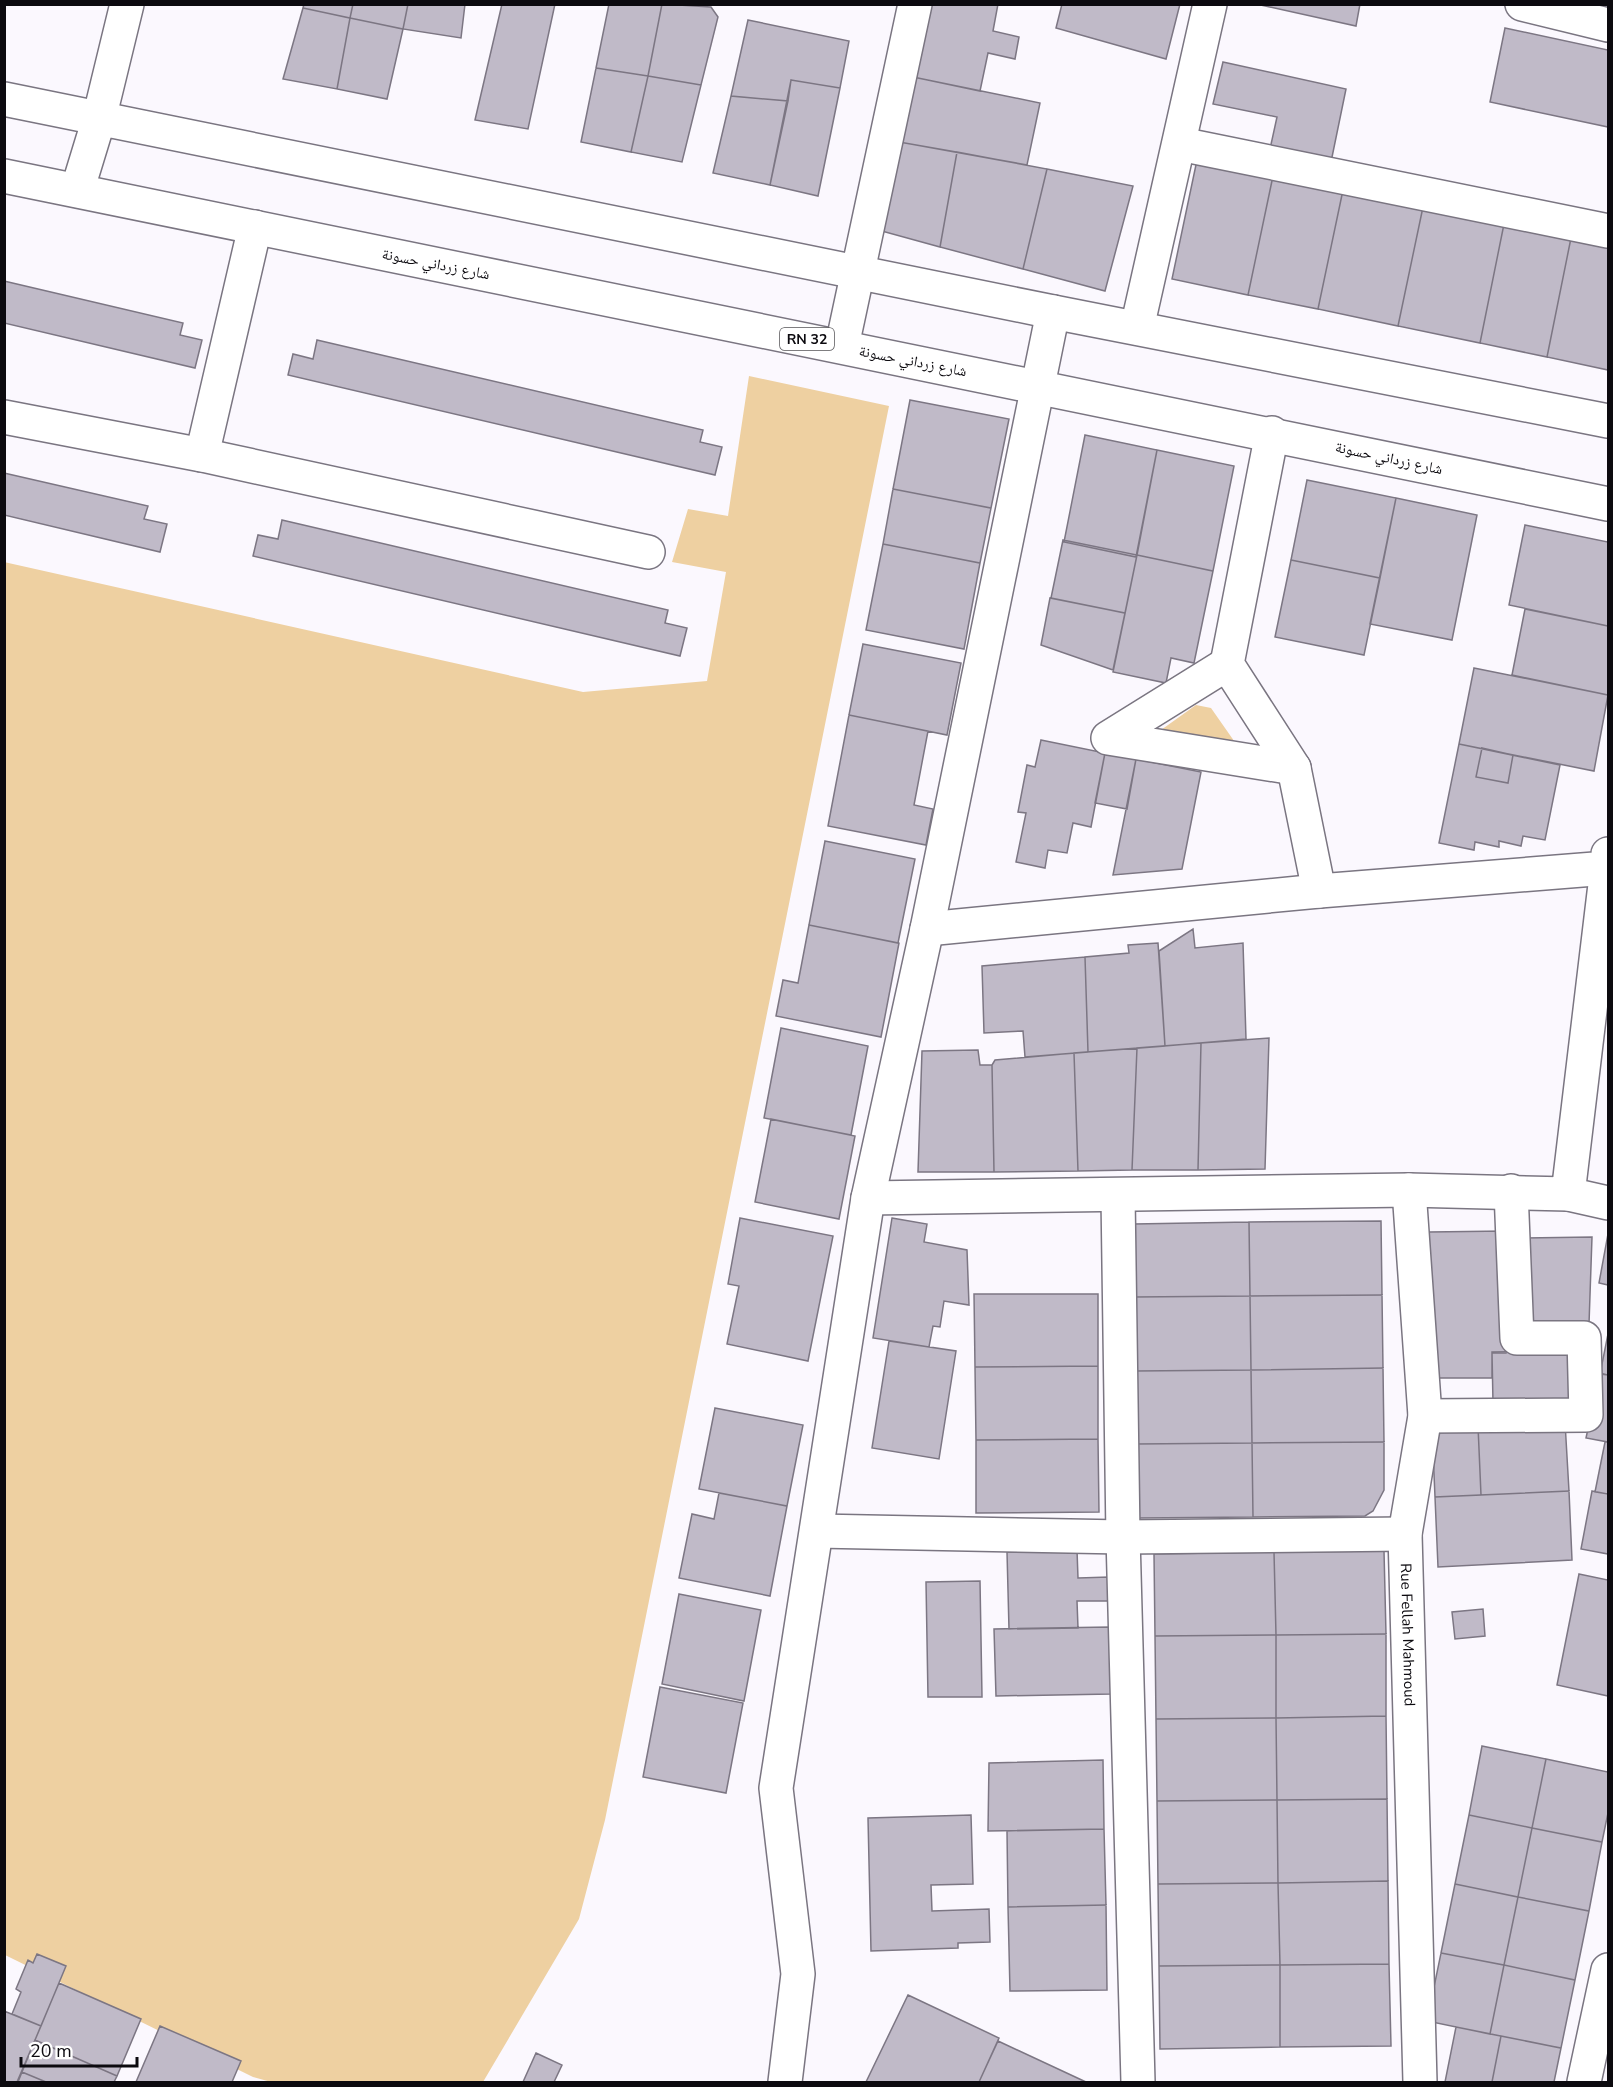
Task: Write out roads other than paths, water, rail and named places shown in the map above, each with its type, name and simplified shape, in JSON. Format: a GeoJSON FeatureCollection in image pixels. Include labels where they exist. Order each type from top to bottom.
{"type":"FeatureCollection","features":[{"type":"Feature","properties":{"kind":"street"},"geometry":{"type":"LineString","coordinates":[[77,191],[99,119],[127,4]]}},
{"type":"Feature","properties":{"kind":"street"},"geometry":{"type":"LineString","coordinates":[[842,346],[915,4]]}},
{"type":"Feature","properties":{"kind":"street"},"geometry":{"type":"LineString","coordinates":[[1137,328],[1210,4]]}},
{"type":"Feature","properties":{"kind":"street"},"geometry":{"type":"LineString","coordinates":[[1522,4],[1608,25]]}},
{"type":"Feature","properties":{"kind":"street"},"geometry":{"type":"LineString","coordinates":[[4,99],[856,273],[1608,420]]}},
{"type":"Feature","properties":{"kind":"street"},"geometry":{"type":"LineString","coordinates":[[1180,144],[1608,231]]}},
{"type":"Feature","properties":{"kind":"street","name":"شارع زرداني حسونة"},"geometry":{"type":"LineString","coordinates":[[4,176],[1608,504]]}},
{"type":"Feature","properties":{"kind":"street"},"geometry":{"type":"LineString","coordinates":[[202,455],[255,227]]}},
{"type":"Feature","properties":{"kind":"street"},"geometry":{"type":"LineString","coordinates":[[785,2082],[798,1974],[776,1788],[868,1198],[927,929],[1053,312]]}},
{"type":"Feature","properties":{"kind":"street"},"geometry":{"type":"LineString","coordinates":[[4,417],[202,455],[648,552]]}},
{"type":"Feature","properties":{"kind":"street"},"geometry":{"type":"LineString","coordinates":[[1272,434],[1227,664],[1294,768],[1318,891]]}},
{"type":"Feature","properties":{"kind":"street"},"geometry":{"type":"LineString","coordinates":[[1227,664],[1108,738],[1294,768]]}},
{"type":"Feature","properties":{"kind":"street"},"geometry":{"type":"LineString","coordinates":[[927,929],[1608,861],[1568,1194]]}},
{"type":"Feature","properties":{"kind":"street"},"geometry":{"type":"LineString","coordinates":[[868,1198],[1409,1190],[1568,1194],[1608,1203]]}},
{"type":"Feature","properties":{"kind":"street","name":"Rue Fellah Mahmoud"},"geometry":{"type":"LineString","coordinates":[[1409,1190],[1425,1416],[1405,1534],[1420,2082]]}},
{"type":"Feature","properties":{"kind":"street"},"geometry":{"type":"LineString","coordinates":[[1425,1416],[1586,1414],[1584,1338],[1516,1338],[1511,1191]]}},
{"type":"Feature","properties":{"kind":"street"},"geometry":{"type":"LineString","coordinates":[[1118,1196],[1123,1537],[1138,2082]]}},
{"type":"Feature","properties":{"kind":"street"},"geometry":{"type":"LineString","coordinates":[[817,1531],[1123,1537],[1405,1534]]}},
{"type":"Feature","properties":{"kind":"street"},"geometry":{"type":"LineString","coordinates":[[1584,2082],[1608,1970]]}}]}
